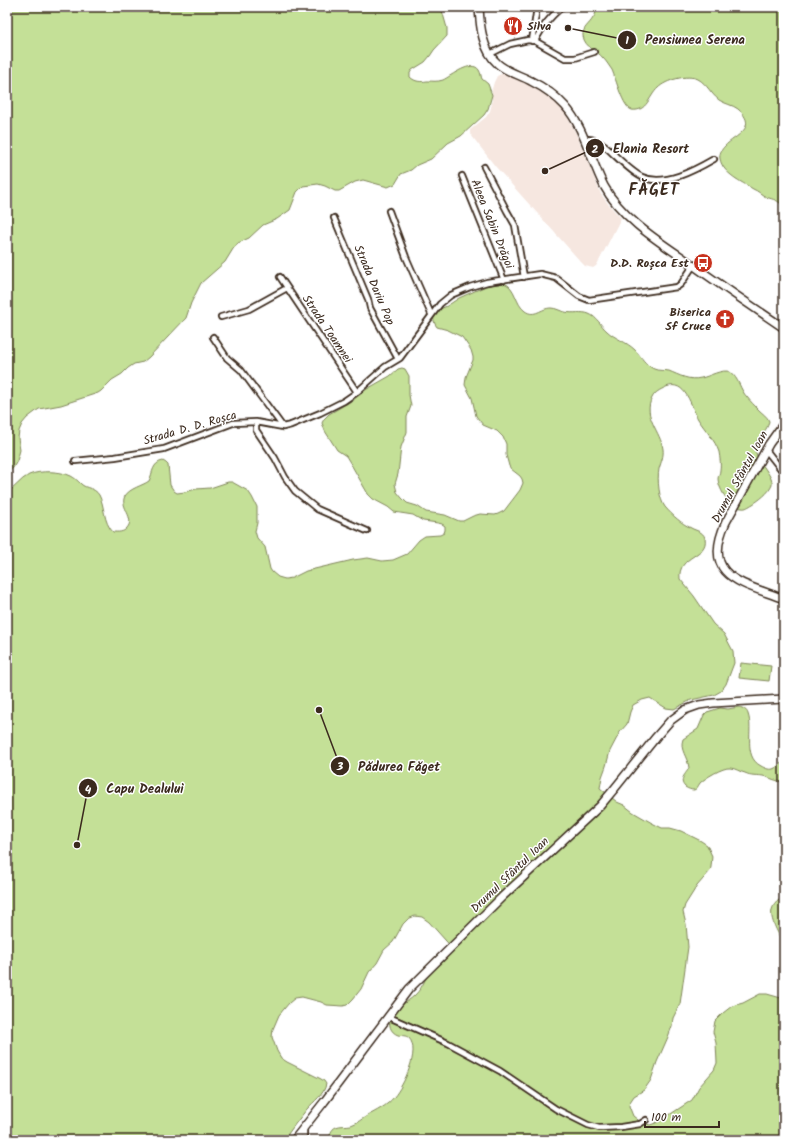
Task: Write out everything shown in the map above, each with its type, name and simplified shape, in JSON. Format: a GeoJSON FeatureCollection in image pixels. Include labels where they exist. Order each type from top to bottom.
{"type":"FeatureCollection","features":[{"type":"Feature","properties":{"kind":"main road"},"geometry":{"type":"LineString","coordinates":[[479,7],[483,37],[490,54],[499,65],[530,80],[546,90],[572,114],[607,193],[616,204],[636,223],[693,266],[784,328]]}},
{"type":"Feature","properties":{"kind":"main road","name":"Drumul Sfântul Ioan"},"geometry":{"type":"LineString","coordinates":[[784,423],[766,450],[722,530],[719,539],[719,553],[722,567],[731,577],[784,599]]}},
{"type":"Feature","properties":{"kind":"main road","name":"Drumul Sfântul Ioan"},"geometry":{"type":"LineString","coordinates":[[294,1140],[409,989],[503,896],[600,806],[656,737],[674,718],[685,710],[699,705],[784,699]]}},
{"type":"Feature","properties":{"kind":"street"},"geometry":{"type":"LineString","coordinates":[[534,41],[537,7]]}},
{"type":"Feature","properties":{"kind":"street"},"geometry":{"type":"LineString","coordinates":[[534,41],[550,17],[562,7]]}},
{"type":"Feature","properties":{"kind":"street"},"geometry":{"type":"LineString","coordinates":[[490,54],[510,44],[528,40],[534,41],[565,58],[575,58],[594,52]]}},
{"type":"Feature","properties":{"kind":"street"},"geometry":{"type":"LineString","coordinates":[[584,139],[590,138],[602,144],[634,171],[648,179],[659,180],[685,174],[714,159]]}},
{"type":"Feature","properties":{"kind":"street"},"geometry":{"type":"LineString","coordinates":[[484,167],[515,225],[524,276]]}},
{"type":"Feature","properties":{"kind":"street","name":"Aleea Sabin Drăgoi"},"geometry":{"type":"LineString","coordinates":[[462,176],[504,280]]}},
{"type":"Feature","properties":{"kind":"street"},"geometry":{"type":"LineString","coordinates":[[389,211],[406,257],[432,314]]}},
{"type":"Feature","properties":{"kind":"street","name":"Strada Dariu Pop"},"geometry":{"type":"LineString","coordinates":[[334,218],[368,299],[370,308],[398,359]]}},
{"type":"Feature","properties":{"kind":"street","name":"Strada D. D. Roșca"},"geometry":{"type":"LineString","coordinates":[[75,461],[115,457],[164,449],[233,423],[256,422],[283,427],[326,410],[344,401],[357,392],[385,367],[400,358],[440,304],[451,295],[470,287],[487,282],[540,274],[556,278],[579,296],[589,300],[677,287],[681,284],[693,266]]}},
{"type":"Feature","properties":{"kind":"street","name":"Strada Toamnei"},"geometry":{"type":"LineString","coordinates":[[280,277],[357,392]]}},
{"type":"Feature","properties":{"kind":"street"},"geometry":{"type":"LineString","coordinates":[[221,317],[249,309],[287,288]]}},
{"type":"Feature","properties":{"kind":"street"},"geometry":{"type":"LineString","coordinates":[[213,337],[227,358],[241,370],[283,427]]}},
{"type":"Feature","properties":{"kind":"street"},"geometry":{"type":"LineString","coordinates":[[256,422],[256,430],[295,491],[317,509],[367,531]]}},
{"type":"Feature","properties":{"kind":"street"},"geometry":{"type":"LineString","coordinates":[[766,450],[784,473]]}},
{"type":"Feature","properties":{"kind":"street"},"geometry":{"type":"LineString","coordinates":[[389,1017],[448,1043],[500,1071],[556,1109],[588,1125],[599,1128],[621,1128],[640,1124],[646,1120]]}},
{"type":"Feature","properties":{"kind":"street"},"geometry":{"type":"LineString","coordinates":[[304,1128],[304,1140]]}},
{"type":"Feature","properties":{"kind":"shaded area"},"geometry":{"type":"Polygon","coordinates":[[[507,74],[528,84],[550,98],[564,111],[576,133],[601,194],[621,218],[599,261],[593,268],[585,266],[581,262],[495,166],[470,133],[470,130],[486,117],[490,111],[494,82],[497,76],[507,74]]]}},
{"type":"Feature","properties":{"kind":"green space"},"geometry":{"type":"Polygon","coordinates":[[[7,7],[441,7],[447,28],[447,36],[425,62],[412,70],[410,77],[414,80],[423,82],[439,81],[461,69],[472,66],[476,67],[480,71],[482,79],[488,84],[492,95],[488,109],[484,115],[461,136],[448,143],[431,159],[401,174],[395,184],[388,187],[363,180],[355,182],[339,191],[335,191],[318,184],[303,186],[297,192],[290,210],[277,219],[263,225],[249,238],[238,243],[225,262],[201,283],[191,303],[186,318],[149,357],[143,362],[134,364],[128,368],[98,393],[61,405],[39,409],[27,418],[19,431],[18,438],[20,450],[17,461],[13,468],[7,472],[7,7]]]}},
{"type":"Feature","properties":{"kind":"green space"},"geometry":{"type":"Polygon","coordinates":[[[597,7],[784,7],[784,207],[777,201],[766,197],[739,180],[725,169],[720,159],[721,152],[725,146],[744,130],[746,124],[745,117],[738,109],[719,100],[698,79],[688,77],[671,80],[658,88],[641,109],[632,110],[629,108],[620,93],[612,70],[606,61],[584,40],[583,33],[585,28],[595,16],[597,7]]]}},
{"type":"Feature","properties":{"kind":"green space"},"geometry":{"type":"Polygon","coordinates":[[[504,283],[511,288],[522,308],[529,313],[535,313],[547,308],[555,308],[565,312],[592,315],[610,333],[632,347],[646,363],[654,369],[669,371],[692,379],[697,379],[724,371],[730,372],[735,377],[745,394],[769,421],[766,430],[756,443],[755,448],[758,457],[771,478],[771,488],[761,498],[748,507],[738,507],[729,502],[720,488],[718,479],[720,471],[719,452],[698,419],[683,390],[673,386],[666,387],[656,393],[652,398],[649,411],[663,449],[663,457],[658,478],[661,499],[665,507],[680,522],[701,533],[705,538],[705,544],[702,549],[683,565],[680,571],[680,579],[694,596],[713,624],[724,634],[733,651],[734,663],[726,684],[721,691],[714,695],[691,700],[674,709],[666,708],[650,698],[633,705],[627,724],[620,732],[610,751],[600,788],[617,802],[652,823],[662,828],[670,828],[681,831],[701,841],[707,845],[712,856],[710,871],[697,886],[685,905],[683,912],[686,924],[688,947],[680,1004],[673,1018],[672,1026],[651,1080],[644,1090],[634,1096],[630,1102],[629,1106],[633,1116],[642,1123],[650,1125],[660,1121],[692,1100],[699,1087],[714,1070],[717,1063],[716,1043],[713,1032],[715,1021],[732,1006],[743,1003],[760,994],[767,994],[784,998],[784,1140],[329,1140],[331,1132],[334,1128],[353,1124],[388,1103],[398,1092],[406,1077],[412,1059],[412,1044],[408,1037],[395,1034],[391,1030],[391,1017],[398,1008],[412,998],[422,986],[429,972],[454,950],[429,922],[422,917],[415,916],[408,919],[403,924],[393,942],[384,950],[377,963],[369,972],[361,989],[347,1005],[327,1005],[302,997],[295,998],[279,1015],[273,1029],[272,1037],[281,1058],[321,1079],[326,1084],[321,1095],[307,1109],[284,1140],[7,1140],[7,492],[23,479],[34,473],[50,472],[67,474],[83,486],[97,492],[101,499],[107,524],[113,532],[120,532],[127,528],[130,520],[124,504],[125,496],[133,489],[149,481],[155,466],[159,462],[163,461],[168,465],[170,485],[177,493],[210,488],[228,482],[232,482],[248,491],[257,507],[257,523],[255,531],[257,538],[265,547],[270,569],[278,577],[285,579],[292,578],[306,571],[353,560],[368,558],[382,561],[393,560],[407,554],[419,540],[425,536],[440,535],[444,533],[445,526],[438,523],[423,521],[413,515],[394,512],[373,499],[368,494],[346,456],[337,450],[325,431],[322,423],[329,414],[353,400],[367,389],[390,376],[398,369],[405,369],[409,376],[409,395],[411,406],[407,417],[407,432],[401,447],[398,474],[395,484],[397,492],[407,503],[417,506],[426,512],[445,515],[459,521],[463,521],[480,514],[495,515],[504,511],[520,490],[523,483],[522,479],[509,466],[506,455],[506,444],[503,437],[497,431],[483,425],[476,416],[472,398],[465,385],[466,377],[473,360],[471,350],[462,337],[448,330],[437,327],[433,317],[440,309],[459,298],[486,286],[504,283]]]}},
{"type":"Feature","properties":{"kind":"green space"},"geometry":{"type":"Polygon","coordinates":[[[741,663],[771,666],[769,681],[739,678],[741,663]]]}},
{"type":"Feature","properties":{"kind":"green space"},"geometry":{"type":"Polygon","coordinates":[[[739,707],[747,711],[750,720],[750,749],[755,762],[767,769],[773,769],[781,764],[784,759],[784,782],[763,776],[750,775],[732,768],[727,768],[706,778],[695,790],[685,787],[682,779],[689,768],[682,747],[683,739],[698,729],[704,715],[707,712],[720,708],[728,709],[739,707]]]}},
{"type":"Feature","properties":{"kind":"green space"},"geometry":{"type":"Polygon","coordinates":[[[784,897],[784,946],[772,919],[772,913],[773,907],[784,897]]]}},
{"type":"Feature","properties":{"kind":"place","name":"Silva"},"geometry":{"type":"Point","coordinates":[513,26]}},
{"type":"Feature","properties":{"kind":"place","name":"Pensiunea Serena"},"geometry":{"type":"Point","coordinates":[568,28]}},
{"type":"Feature","properties":{"kind":"place","name":"Elania Resort"},"geometry":{"type":"Point","coordinates":[545,171]}},
{"type":"Feature","properties":{"kind":"place","name":"D.D. Roșca Est"},"geometry":{"type":"Point","coordinates":[703,263]}},
{"type":"Feature","properties":{"kind":"place","name":"Biserica Sf Cruce"},"geometry":{"type":"Point","coordinates":[725,319]}},
{"type":"Feature","properties":{"kind":"place","name":"Pădurea Făget"},"geometry":{"type":"Point","coordinates":[319,710]}},
{"type":"Feature","properties":{"kind":"place","name":"Capu Dealului"},"geometry":{"type":"Point","coordinates":[77,845]}},
{"type":"Feature","properties":{"kind":"district","name":"FĂGET"},"geometry":{"type":"Point","coordinates":[654,190]}}]}
